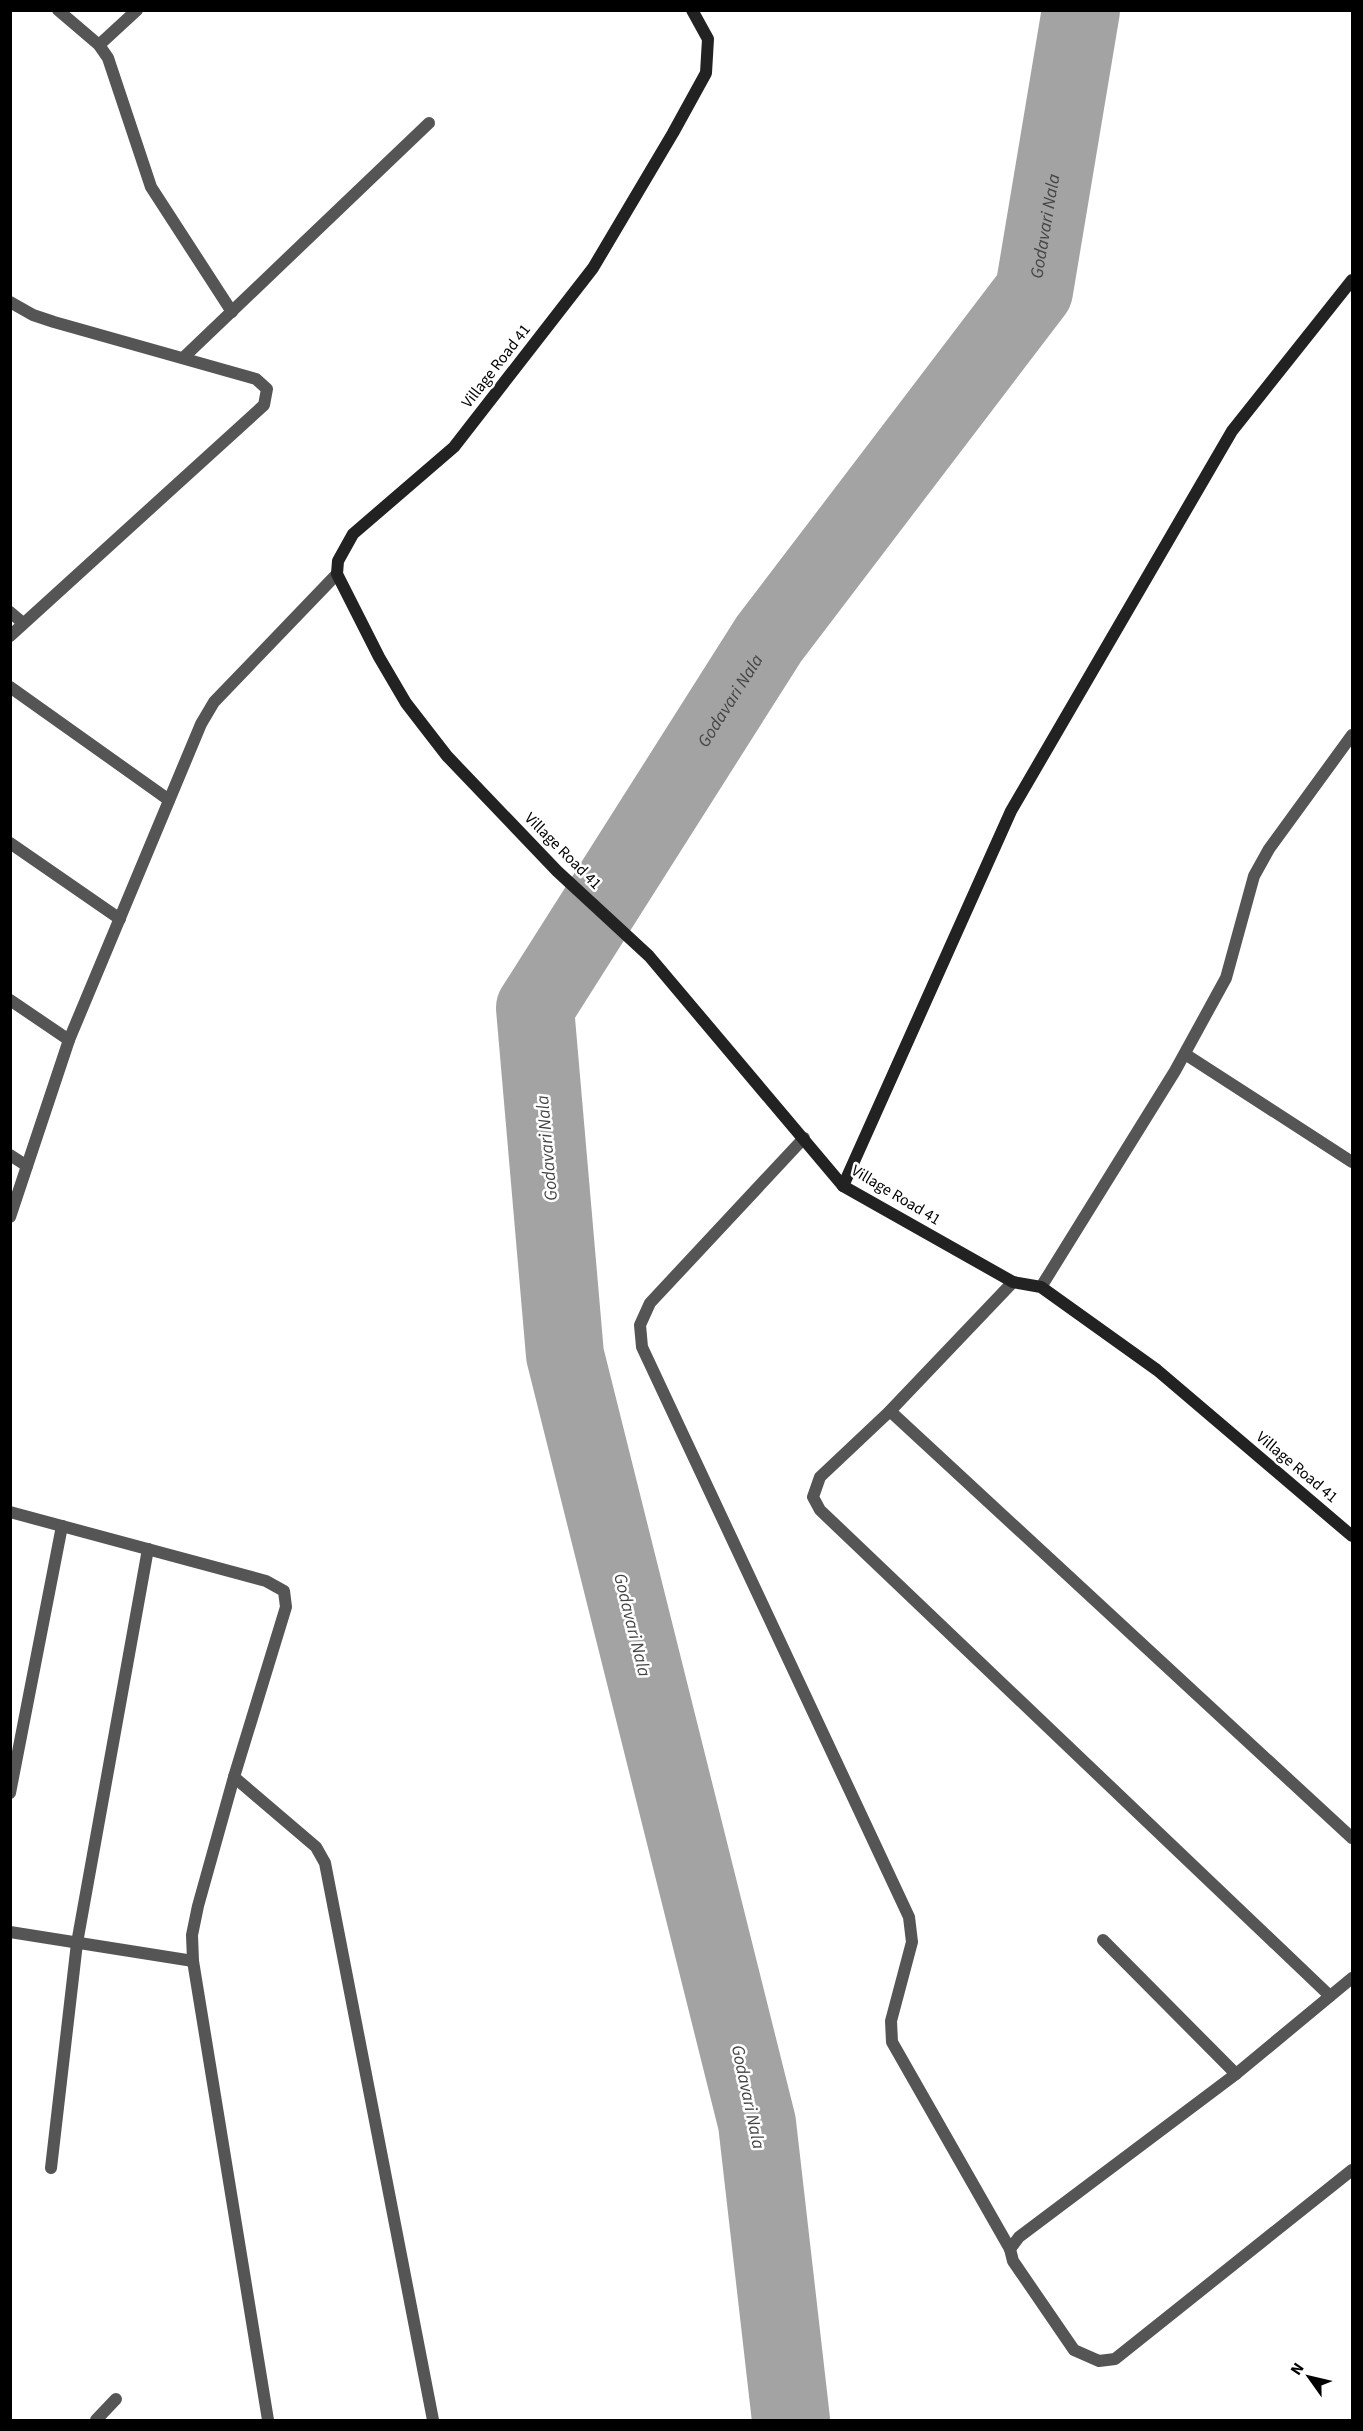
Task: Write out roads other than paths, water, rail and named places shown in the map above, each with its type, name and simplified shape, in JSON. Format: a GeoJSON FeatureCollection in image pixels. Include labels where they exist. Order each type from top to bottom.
{"type":"FeatureCollection","features":[{"type":"Feature","properties":{"kind":"street"},"geometry":{"type":"LineString","coordinates":[[58,10],[99,45],[108,58],[151,187],[232,312]]}},
{"type":"Feature","properties":{"kind":"street"},"geometry":{"type":"LineString","coordinates":[[99,45],[137,10]]}},
{"type":"Feature","properties":{"kind":"street","name":"Village Road 41"},"geometry":{"type":"LineString","coordinates":[[692,10],[708,39],[706,73],[593,268],[454,447],[353,534],[338,561],[337,574],[379,657],[406,703],[447,756],[557,871],[649,956],[843,1186],[1013,1282],[1041,1287],[1157,1370],[1353,1536]]}},
{"type":"Feature","properties":{"kind":"street"},"geometry":{"type":"LineString","coordinates":[[183,358],[429,123]]}},
{"type":"Feature","properties":{"kind":"street"},"geometry":{"type":"LineString","coordinates":[[843,1186],[1011,811],[1232,431],[1353,280]]}},
{"type":"Feature","properties":{"kind":"street"},"geometry":{"type":"LineString","coordinates":[[10,302],[33,315],[54,322],[256,379],[267,389],[264,405],[10,636]]}},
{"type":"Feature","properties":{"kind":"street"},"geometry":{"type":"LineString","coordinates":[[10,1216],[69,1040],[193,742],[214,702],[337,574]]}},
{"type":"Feature","properties":{"kind":"street"},"geometry":{"type":"LineString","coordinates":[[10,612],[23,623]]}},
{"type":"Feature","properties":{"kind":"street"},"geometry":{"type":"LineString","coordinates":[[10,687],[169,800]]}},
{"type":"Feature","properties":{"kind":"street"},"geometry":{"type":"LineString","coordinates":[[1041,1287],[1185,1054],[1226,978],[1254,876],[1269,849],[1353,735]]}},
{"type":"Feature","properties":{"kind":"street"},"geometry":{"type":"LineString","coordinates":[[10,843],[120,919]]}},
{"type":"Feature","properties":{"kind":"street"},"geometry":{"type":"LineString","coordinates":[[10,1000],[69,1040]]}},
{"type":"Feature","properties":{"kind":"street"},"geometry":{"type":"LineString","coordinates":[[1185,1054],[1353,1162]]}},
{"type":"Feature","properties":{"kind":"street"},"geometry":{"type":"LineString","coordinates":[[804,1138],[650,1303],[640,1325],[642,1347],[909,1917],[912,1942],[891,2021],[892,2042],[1010,2248],[1013,2261],[1074,2350],[1099,2361],[1115,2359],[1353,2170]]}},
{"type":"Feature","properties":{"kind":"street"},"geometry":{"type":"LineString","coordinates":[[10,1155],[27,1166]]}},
{"type":"Feature","properties":{"kind":"street"},"geometry":{"type":"LineString","coordinates":[[1013,1282],[890,1411],[820,1478],[813,1497],[820,1510],[1330,1996]]}},
{"type":"Feature","properties":{"kind":"street"},"geometry":{"type":"LineString","coordinates":[[890,1411],[1353,1838]]}},
{"type":"Feature","properties":{"kind":"street"},"geometry":{"type":"LineString","coordinates":[[10,1512],[266,1581],[284,1591],[286,1607],[234,1777],[192,1935],[193,1961],[268,2421]]}},
{"type":"Feature","properties":{"kind":"street"},"geometry":{"type":"LineString","coordinates":[[10,1793],[62,1526]]}},
{"type":"Feature","properties":{"kind":"street"},"geometry":{"type":"LineString","coordinates":[[51,2168],[77,1943],[148,1549]]}},
{"type":"Feature","properties":{"kind":"street"},"geometry":{"type":"LineString","coordinates":[[234,1777],[316,1848],[325,1863],[433,2421]]}},
{"type":"Feature","properties":{"kind":"street"},"geometry":{"type":"LineString","coordinates":[[10,1932],[193,1961]]}},
{"type":"Feature","properties":{"kind":"street"},"geometry":{"type":"LineString","coordinates":[[1103,1940],[1236,2074]]}},
{"type":"Feature","properties":{"kind":"street"},"geometry":{"type":"LineString","coordinates":[[1010,2248],[1019,2238],[1236,2074],[1353,1978]]}},
{"type":"Feature","properties":{"kind":"street"},"geometry":{"type":"LineString","coordinates":[[96,2421],[116,2399]]}},
{"type":"Feature","properties":{"kind":"waterway","name":"Godavari Nala"},"geometry":{"type":"LineString","coordinates":[[791,2420],[757,2123],[565,1355],[535,1008],[769,639],[1034,291],[1081,10]]}}]}
